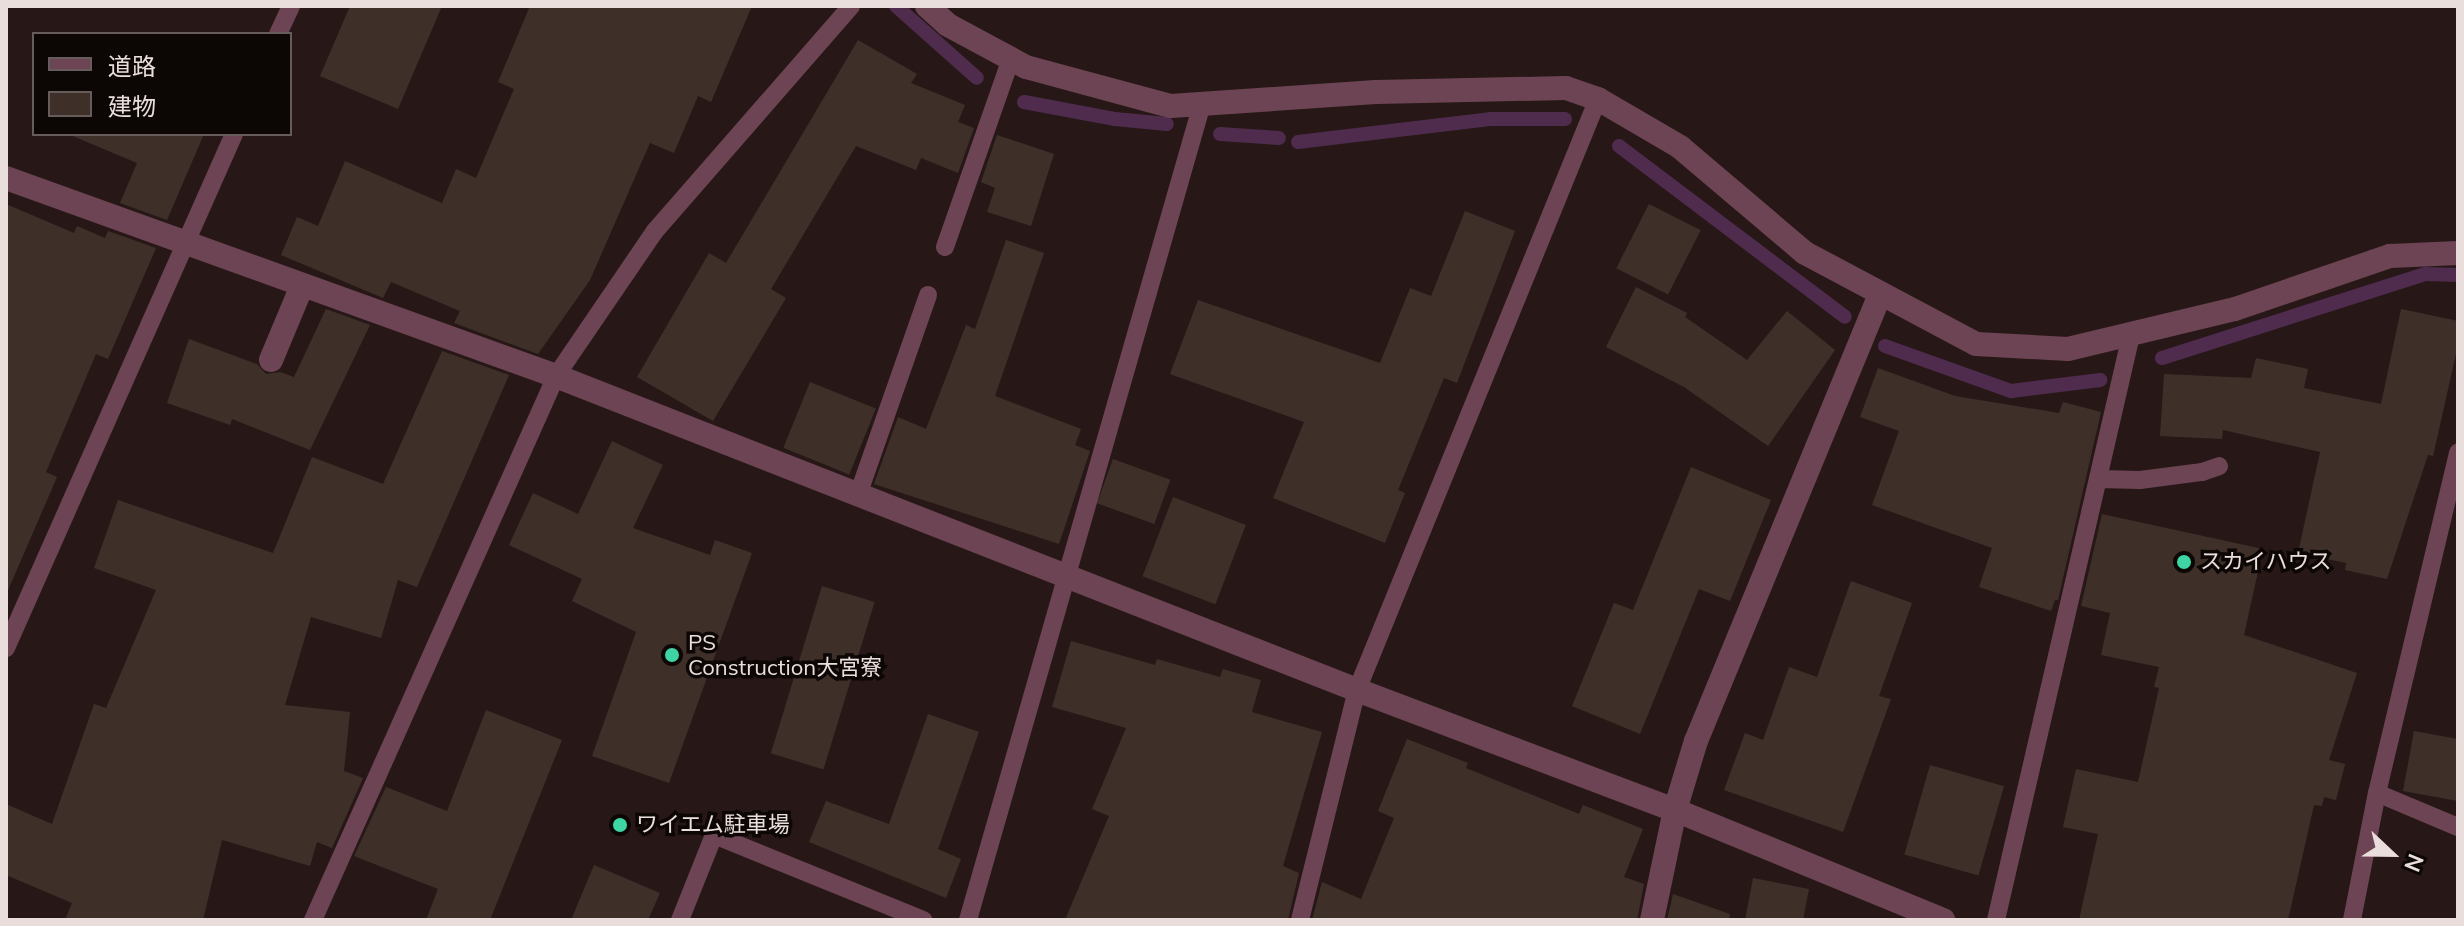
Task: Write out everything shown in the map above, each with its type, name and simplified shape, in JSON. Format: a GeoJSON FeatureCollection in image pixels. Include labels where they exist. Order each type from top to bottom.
{"type":"FeatureCollection","features":[{"type":"Feature","properties":{"kind":"street"},"geometry":{"type":"LineString","coordinates":[[927,6],[948,25],[1026,67],[1171,106],[1376,92],[1566,88],[1598,99],[1680,147],[1805,253],[1976,344],[2068,349],[2132,331],[2235,309],[2390,256],[2458,253]]}},
{"type":"Feature","properties":{"kind":"street"},"geometry":{"type":"LineString","coordinates":[[6,178],[556,376],[1357,690],[1675,810],[1943,920]]}},
{"type":"Feature","properties":{"kind":"street"},"geometry":{"type":"LineString","coordinates":[[271,360],[302,286]]}},
{"type":"Feature","properties":{"kind":"street"},"geometry":{"type":"LineString","coordinates":[[1652,920],[1675,810],[1696,741],[1880,294]]}},
{"type":"Feature","properties":{"kind":"lane"},"geometry":{"type":"LineString","coordinates":[[279,32],[291,6]]}},
{"type":"Feature","properties":{"kind":"lane"},"geometry":{"type":"LineString","coordinates":[[313,920],[556,376],[655,231],[851,6]]}},
{"type":"Feature","properties":{"kind":"lane"},"geometry":{"type":"LineString","coordinates":[[945,247],[1011,59]]}},
{"type":"Feature","properties":{"kind":"lane"},"geometry":{"type":"LineString","coordinates":[[1300,920],[1357,690],[1598,99]]}},
{"type":"Feature","properties":{"kind":"lane"},"geometry":{"type":"LineString","coordinates":[[968,920],[1202,104]]}},
{"type":"Feature","properties":{"kind":"lane"},"geometry":{"type":"LineString","coordinates":[[6,648],[233,136]]}},
{"type":"Feature","properties":{"kind":"lane"},"geometry":{"type":"LineString","coordinates":[[858,495],[928,295]]}},
{"type":"Feature","properties":{"kind":"lane"},"geometry":{"type":"LineString","coordinates":[[1996,920],[2132,331]]}},
{"type":"Feature","properties":{"kind":"lane"},"geometry":{"type":"LineString","coordinates":[[2352,920],[2377,793],[2458,452]]}},
{"type":"Feature","properties":{"kind":"lane"},"geometry":{"type":"LineString","coordinates":[[2098,479],[2140,480],[2202,472],[2219,466]]}},
{"type":"Feature","properties":{"kind":"lane"},"geometry":{"type":"LineString","coordinates":[[2377,793],[2458,827]]}},
{"type":"Feature","properties":{"kind":"lane"},"geometry":{"type":"LineString","coordinates":[[680,920],[714,835],[923,920]]}},
{"type":"Feature","properties":{"kind":"building"},"geometry":{"type":"Polygon","coordinates":[[[350,6],[442,6],[398,109],[320,76],[350,6]]]}},
{"type":"Feature","properties":{"kind":"building"},"geometry":{"type":"Polygon","coordinates":[[[530,6],[752,6],[711,102],[698,96],[674,153],[650,143],[590,280],[538,354],[454,323],[460,311],[391,282],[383,298],[281,255],[297,217],[318,226],[345,161],[442,203],[456,169],[476,178],[514,89],[498,82],[530,6]]]}},
{"type":"Feature","properties":{"kind":"building"},"geometry":{"type":"Polygon","coordinates":[[[858,40],[917,74],[911,83],[965,105],[958,122],[974,128],[958,173],[921,158],[916,170],[856,146],[771,289],[786,298],[713,421],[637,377],[709,253],[726,263],[858,40]]]}},
{"type":"Feature","properties":{"kind":"building"},"geometry":{"type":"Polygon","coordinates":[[[997,135],[1054,154],[1031,226],[987,212],[995,188],[981,182],[997,135]]]}},
{"type":"Feature","properties":{"kind":"building"},"geometry":{"type":"Polygon","coordinates":[[[73,136],[203,136],[167,220],[120,203],[137,163],[73,136]]]}},
{"type":"Feature","properties":{"kind":"building"},"geometry":{"type":"Polygon","coordinates":[[[6,204],[74,233],[77,226],[105,238],[108,231],[156,248],[108,359],[96,354],[46,472],[57,477],[6,595],[6,204]]]}},
{"type":"Feature","properties":{"kind":"building"},"geometry":{"type":"Polygon","coordinates":[[[1649,204],[1701,230],[1668,294],[1616,268],[1649,204]]]}},
{"type":"Feature","properties":{"kind":"building"},"geometry":{"type":"Polygon","coordinates":[[[1465,211],[1515,231],[1457,383],[1444,378],[1398,490],[1405,493],[1385,543],[1273,498],[1304,422],[1170,374],[1198,300],[1380,363],[1410,288],[1431,296],[1465,211]]]}},
{"type":"Feature","properties":{"kind":"building"},"geometry":{"type":"Polygon","coordinates":[[[1006,240],[1044,253],[995,396],[1081,429],[1075,445],[1090,451],[1059,544],[874,484],[898,417],[926,429],[966,325],[975,329],[1006,240]]]}},
{"type":"Feature","properties":{"kind":"building"},"geometry":{"type":"Polygon","coordinates":[[[1636,287],[1687,313],[1685,317],[1747,360],[1787,311],[1835,350],[1768,446],[1684,387],[1606,347],[1636,287]]]}},
{"type":"Feature","properties":{"kind":"building"},"geometry":{"type":"Polygon","coordinates":[[[326,309],[370,325],[310,450],[232,419],[230,425],[167,403],[189,339],[257,364],[266,374],[280,372],[294,377],[326,309]]]}},
{"type":"Feature","properties":{"kind":"building"},"geometry":{"type":"Polygon","coordinates":[[[2401,309],[2458,321],[2458,345],[2433,456],[2428,455],[2387,579],[2345,570],[2346,563],[2298,553],[2320,452],[2223,430],[2222,439],[2160,436],[2164,374],[2251,378],[2256,358],[2308,369],[2304,388],[2381,404],[2401,309]]]}},
{"type":"Feature","properties":{"kind":"building"},"geometry":{"type":"Polygon","coordinates":[[[442,351],[509,375],[417,587],[398,580],[381,638],[311,617],[285,705],[350,712],[344,771],[363,778],[332,848],[317,842],[310,866],[222,840],[203,920],[65,920],[72,903],[6,875],[6,804],[52,824],[94,704],[106,708],[156,590],[94,568],[118,500],[273,553],[312,457],[383,484],[442,351]]]}},
{"type":"Feature","properties":{"kind":"building"},"geometry":{"type":"Polygon","coordinates":[[[1878,368],[1955,396],[2059,413],[2063,402],[2101,412],[2058,600],[2055,600],[2051,611],[1979,587],[1992,548],[1872,505],[1899,431],[1860,417],[1878,368]]]}},
{"type":"Feature","properties":{"kind":"building"},"geometry":{"type":"Polygon","coordinates":[[[810,382],[876,409],[849,474],[783,448],[810,382]]]}},
{"type":"Feature","properties":{"kind":"building"},"geometry":{"type":"Polygon","coordinates":[[[612,441],[663,465],[633,528],[710,555],[715,540],[752,553],[669,783],[592,756],[636,632],[572,601],[582,579],[509,545],[533,493],[578,514],[612,441]]]}},
{"type":"Feature","properties":{"kind":"building"},"geometry":{"type":"Polygon","coordinates":[[[1113,459],[1170,480],[1154,524],[1097,503],[1113,459]]]}},
{"type":"Feature","properties":{"kind":"building"},"geometry":{"type":"Polygon","coordinates":[[[1691,467],[1771,500],[1730,601],[1699,589],[1640,734],[1572,706],[1614,603],[1633,610],[1691,467]]]}},
{"type":"Feature","properties":{"kind":"building"},"geometry":{"type":"Polygon","coordinates":[[[1173,497],[1246,525],[1215,604],[1143,576],[1173,497]]]}},
{"type":"Feature","properties":{"kind":"building"},"geometry":{"type":"Polygon","coordinates":[[[2102,514],[2263,549],[2244,635],[2357,673],[2329,760],[2345,764],[2336,800],[2324,797],[2322,806],[2314,805],[2288,920],[2079,920],[2098,834],[2063,827],[2076,769],[2138,782],[2159,688],[2154,687],[2159,667],[2101,655],[2110,613],[2081,606],[2102,514]]]}},
{"type":"Feature","properties":{"kind":"building"},"geometry":{"type":"Polygon","coordinates":[[[1851,581],[1912,603],[1879,696],[1891,699],[1843,832],[1724,790],[1745,733],[1763,740],[1789,667],[1817,677],[1851,581]]]}},
{"type":"Feature","properties":{"kind":"building"},"geometry":{"type":"Polygon","coordinates":[[[822,586],[875,602],[823,769],[771,753],[822,586]]]}},
{"type":"Feature","properties":{"kind":"building"},"geometry":{"type":"Polygon","coordinates":[[[1071,641],[1155,665],[1157,659],[1220,677],[1223,669],[1261,680],[1252,712],[1322,732],[1283,866],[1299,873],[1288,920],[1065,920],[1109,816],[1092,809],[1126,728],[1052,707],[1071,641]]]}},
{"type":"Feature","properties":{"kind":"building"},"geometry":{"type":"Polygon","coordinates":[[[486,710],[562,740],[490,920],[426,920],[438,889],[354,856],[386,787],[447,811],[486,710]]]}},
{"type":"Feature","properties":{"kind":"building"},"geometry":{"type":"Polygon","coordinates":[[[928,714],[979,732],[938,849],[961,859],[946,898],[809,842],[826,801],[889,824],[928,714]]]}},
{"type":"Feature","properties":{"kind":"building"},"geometry":{"type":"Polygon","coordinates":[[[2414,731],[2458,739],[2458,801],[2403,791],[2414,731]]]}},
{"type":"Feature","properties":{"kind":"building"},"geometry":{"type":"Polygon","coordinates":[[[1407,739],[1468,763],[1466,768],[1579,814],[1583,805],[1643,829],[1624,877],[1644,884],[1637,920],[1312,920],[1322,882],[1361,899],[1394,818],[1378,811],[1407,739]]]}},
{"type":"Feature","properties":{"kind":"building"},"geometry":{"type":"Polygon","coordinates":[[[1930,765],[2004,786],[1978,876],[1904,854],[1930,765]]]}},
{"type":"Feature","properties":{"kind":"building"},"geometry":{"type":"Polygon","coordinates":[[[594,865],[660,893],[648,920],[571,920],[594,865]]]}},
{"type":"Feature","properties":{"kind":"building"},"geometry":{"type":"Polygon","coordinates":[[[1753,878],[1809,889],[1803,920],[1745,920],[1753,878]]]}},
{"type":"Feature","properties":{"kind":"building"},"geometry":{"type":"Polygon","coordinates":[[[1673,894],[1730,914],[1729,920],[1667,920],[1673,894]]]}},
{"type":"Feature","properties":{"kind":"waterway"},"geometry":{"type":"LineString","coordinates":[[896,6],[977,78]]}},
{"type":"Feature","properties":{"kind":"waterway"},"geometry":{"type":"LineString","coordinates":[[1024,102],[1115,119],[1167,124]]}},
{"type":"Feature","properties":{"kind":"waterway"},"geometry":{"type":"LineString","coordinates":[[1298,142],[1490,119],[1565,119]]}},
{"type":"Feature","properties":{"kind":"waterway"},"geometry":{"type":"LineString","coordinates":[[1220,134],[1279,138]]}},
{"type":"Feature","properties":{"kind":"waterway"},"geometry":{"type":"LineString","coordinates":[[1619,146],[1845,317]]}},
{"type":"Feature","properties":{"kind":"waterway"},"geometry":{"type":"LineString","coordinates":[[2162,358],[2426,274],[2458,275]]}},
{"type":"Feature","properties":{"kind":"waterway"},"geometry":{"type":"LineString","coordinates":[[1885,346],[2011,391],[2100,380]]}},
{"type":"Feature","properties":{"kind":"place","name":"スカイハウス"},"geometry":{"type":"Point","coordinates":[2184,562]}},
{"type":"Feature","properties":{"kind":"place","name":"PS Construction大宮寮"},"geometry":{"type":"Point","coordinates":[672,655]}},
{"type":"Feature","properties":{"kind":"place","name":"ワイエム駐車場"},"geometry":{"type":"Point","coordinates":[620,825]}}]}
